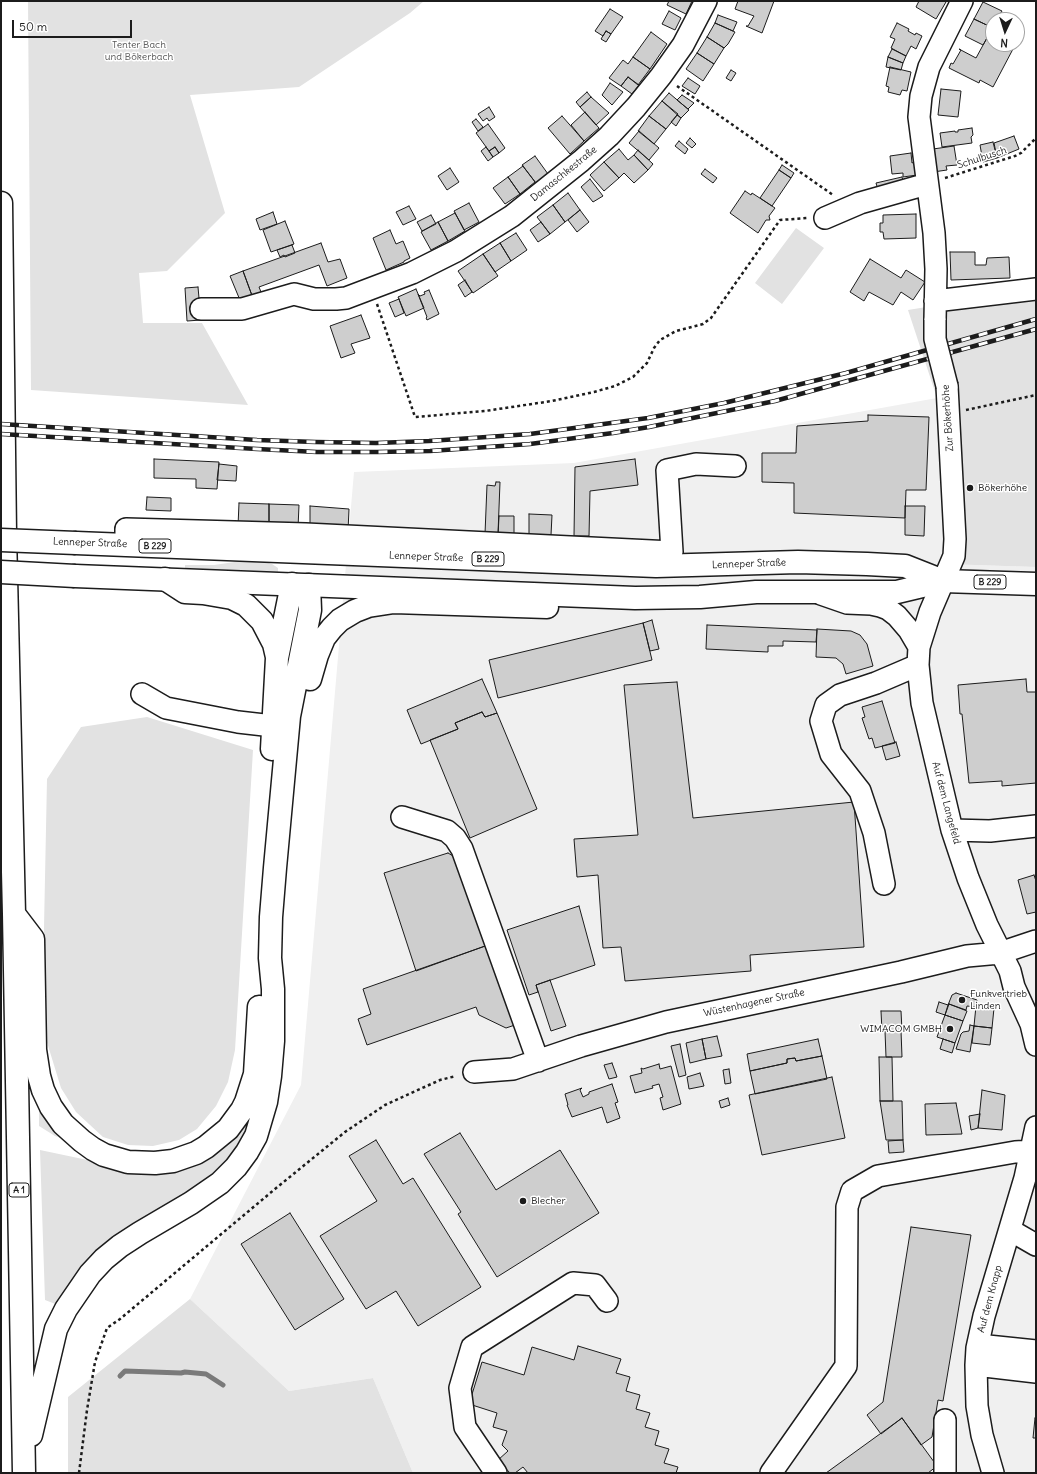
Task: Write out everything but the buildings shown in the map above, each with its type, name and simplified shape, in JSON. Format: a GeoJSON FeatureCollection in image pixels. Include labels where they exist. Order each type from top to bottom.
{"type":"FeatureCollection","features":[{"type":"Feature","properties":{"kind":"main road","name":"A 1"},"geometry":{"type":"LineString","coordinates":[[1,203],[5,534],[14,914],[24,1469]]}},
{"type":"Feature","properties":{"kind":"main road","name":"Lenneper Straße"},"geometry":{"type":"LineString","coordinates":[[1,540],[672,566],[798,562],[867,564],[905,566],[943,581]]}},
{"type":"Feature","properties":{"kind":"main road"},"geometry":{"type":"LineString","coordinates":[[277,658],[301,585],[304,552]]}},
{"type":"Feature","properties":{"kind":"main road","name":"Lenneper Straße"},"geometry":{"type":"LineString","coordinates":[[1,572],[635,598],[669,598],[756,592],[896,592],[943,581],[1036,584]]}},
{"type":"Feature","properties":{"kind":"main road"},"geometry":{"type":"LineString","coordinates":[[24,1469],[56,1329],[76,1292],[104,1259],[120,1246],[191,1203],[220,1183],[236,1167],[256,1136],[266,1102],[273,1041],[273,989],[270,958],[271,917],[281,721],[277,658],[274,644],[262,621],[246,605],[232,598],[203,593],[186,592],[166,579]]}},
{"type":"Feature","properties":{"kind":"main road"},"geometry":{"type":"LineString","coordinates":[[14,914],[33,939],[35,1050],[39,1076],[43,1090],[51,1106],[63,1124],[77,1138],[93,1149],[117,1160],[155,1163],[173,1161],[196,1154],[206,1148],[228,1129],[246,1102],[255,1074],[258,1026],[259,915],[281,721],[310,610],[301,585]]}},
{"type":"Feature","properties":{"kind":"main road"},"geometry":{"type":"LineString","coordinates":[[281,721],[310,682],[317,655],[324,638],[340,620],[355,611],[368,606],[394,602],[547,607],[570,596]]}},
{"type":"Feature","properties":{"kind":"street","name":"Damaschkestraße"},"geometry":{"type":"LineString","coordinates":[[201,309],[242,309],[294,294],[314,299],[336,300],[346,298],[412,273],[456,251],[512,216],[581,161],[609,136],[636,107],[661,76],[683,45],[706,1]]}},
{"type":"Feature","properties":{"kind":"street","name":"Zur Bökerhöhe"},"geometry":{"type":"LineString","coordinates":[[943,581],[954,556],[955,540],[947,386],[935,339],[936,269],[934,233],[919,117],[921,96],[929,67],[962,1]]}},
{"type":"Feature","properties":{"kind":"street"},"geometry":{"type":"LineString","coordinates":[[825,218],[860,202],[927,184]]}},
{"type":"Feature","properties":{"kind":"street"},"geometry":{"type":"LineString","coordinates":[[935,310],[1036,289]]}},
{"type":"Feature","properties":{"kind":"street"},"geometry":{"type":"LineString","coordinates":[[126,545],[126,529],[306,534],[672,552],[667,470],[696,464],[735,466]]}},
{"type":"Feature","properties":{"kind":"street","name":"Auf dem Langefeld"},"geometry":{"type":"LineString","coordinates":[[919,656],[930,612],[943,581]]}},
{"type":"Feature","properties":{"kind":"street","name":"Auf dem Langefeld"},"geometry":{"type":"LineString","coordinates":[[813,591],[847,603],[871,604],[888,609],[897,616],[909,630],[919,656],[922,703],[952,830],[968,878],[987,925],[1000,952]]}},
{"type":"Feature","properties":{"kind":"street"},"geometry":{"type":"LineString","coordinates":[[884,884],[874,833],[860,791],[831,754],[821,722],[826,705],[840,695],[876,683],[919,656]]}},
{"type":"Feature","properties":{"kind":"street"},"geometry":{"type":"LineString","coordinates":[[142,694],[166,708],[238,722],[281,721]]}},
{"type":"Feature","properties":{"kind":"street"},"geometry":{"type":"LineString","coordinates":[[402,817],[447,831],[455,838],[462,848],[538,1061]]}},
{"type":"Feature","properties":{"kind":"street"},"geometry":{"type":"LineString","coordinates":[[952,830],[990,831],[1036,826]]}},
{"type":"Feature","properties":{"kind":"street","name":"Wüstenhagener Straße"},"geometry":{"type":"LineString","coordinates":[[474,1072],[513,1069],[582,1046],[666,1022],[901,972],[967,956],[1000,952],[1036,942]]}},
{"type":"Feature","properties":{"kind":"street"},"geometry":{"type":"LineString","coordinates":[[1000,952],[1010,971],[1014,987],[1030,1024],[1036,1045]]}},
{"type":"Feature","properties":{"kind":"street","name":"Auf dem Knapp"},"geometry":{"type":"LineString","coordinates":[[993,1473],[982,1435],[977,1406],[977,1355],[984,1316],[1025,1178],[1036,1127]]}},
{"type":"Feature","properties":{"kind":"street"},"geometry":{"type":"LineString","coordinates":[[771,1473],[846,1366],[847,1207],[852,1191],[878,1176],[1015,1152],[1032,1151]]}},
{"type":"Feature","properties":{"kind":"street"},"geometry":{"type":"LineString","coordinates":[[1010,1230],[1036,1245]]}},
{"type":"Feature","properties":{"kind":"street"},"geometry":{"type":"LineString","coordinates":[[496,1473],[465,1427],[460,1388],[472,1348],[573,1283],[595,1285],[607,1301]]}},
{"type":"Feature","properties":{"kind":"street"},"geometry":{"type":"LineString","coordinates":[[977,1355],[1036,1351]]}},
{"type":"Feature","properties":{"kind":"street"},"geometry":{"type":"LineString","coordinates":[[977,1355],[1036,1372]]}},
{"type":"Feature","properties":{"kind":"street"},"geometry":{"type":"LineString","coordinates":[[945,1420],[945,1473]]}},
{"type":"Feature","properties":{"kind":"path"},"geometry":{"type":"LineString","coordinates":[[661,76],[797,168],[826,191],[844,202],[860,202]]}},
{"type":"Feature","properties":{"kind":"path","name":"Schulbusch"},"geometry":{"type":"LineString","coordinates":[[927,184],[1015,156],[1021,153],[1036,138]]}},
{"type":"Feature","properties":{"kind":"path"},"geometry":{"type":"LineString","coordinates":[[372,289],[416,417],[485,412],[544,403],[615,386],[633,377],[647,363],[654,348],[660,340],[676,331],[703,324],[711,318],[780,220],[825,218]]}},
{"type":"Feature","properties":{"kind":"path"},"geometry":{"type":"LineString","coordinates":[[961,411],[1036,395]]}},
{"type":"Feature","properties":{"kind":"path"},"geometry":{"type":"LineString","coordinates":[[79,1473],[95,1362],[107,1328],[126,1314],[344,1132],[385,1105],[440,1080],[474,1072]]}},
{"type":"Feature","properties":{"kind":"shaded area"},"geometry":{"type":"Polygon","coordinates":[[[937,398],[944,564],[1036,567],[1036,1473],[413,1473],[373,1378],[289,1391],[190,1299],[301,1085],[354,472],[574,463],[937,398]]]}},
{"type":"Feature","properties":{"kind":"green space","name":"Tenter Bach und Bökerbach"},"geometry":{"type":"Polygon","coordinates":[[[28,1],[424,1],[410,13],[299,87],[190,95],[225,213],[167,271],[139,273],[143,323],[202,323],[248,405],[31,390],[28,1]]]}},
{"type":"Feature","properties":{"kind":"green space"},"geometry":{"type":"Polygon","coordinates":[[[796,228],[824,248],[782,304],[755,283],[796,228]]]}},
{"type":"Feature","properties":{"kind":"green space"},"geometry":{"type":"Polygon","coordinates":[[[1036,284],[1036,567],[944,564],[937,398],[908,310],[1018,292],[1036,284]]]}},
{"type":"Feature","properties":{"kind":"green space"},"geometry":{"type":"Polygon","coordinates":[[[248,560],[272,564],[278,568],[278,573],[185,569],[185,565],[214,565],[248,560]]]}},
{"type":"Feature","properties":{"kind":"green space"},"geometry":{"type":"Polygon","coordinates":[[[147,717],[253,750],[235,1050],[228,1082],[216,1106],[197,1129],[179,1140],[153,1146],[128,1145],[103,1137],[76,1112],[61,1088],[42,1026],[47,779],[81,727],[147,717]]]}},
{"type":"Feature","properties":{"kind":"green space"},"geometry":{"type":"Polygon","coordinates":[[[256,1101],[244,1140],[221,1171],[58,1305],[45,1300],[40,1150],[97,1162],[114,1170],[136,1174],[161,1173],[256,1101]]]}},
{"type":"Feature","properties":{"kind":"green space"},"geometry":{"type":"Polygon","coordinates":[[[39,1108],[42,1108],[66,1140],[55,1136],[39,1126],[39,1108]]]}},
{"type":"Feature","properties":{"kind":"green space"},"geometry":{"type":"Polygon","coordinates":[[[190,1299],[289,1391],[373,1378],[413,1473],[68,1473],[68,1397],[190,1299]]]}},
{"type":"Feature","properties":{"kind":"waterway"},"geometry":{"type":"LineString","coordinates":[[120,1376],[125,1371],[185,1372],[206,1374],[223,1385]]}},
{"type":"Feature","properties":{"kind":"railway"},"geometry":{"type":"LineString","coordinates":[[1,424],[257,440],[316,442],[376,443],[530,434],[648,418],[724,403],[846,373],[1036,319]]}},
{"type":"Feature","properties":{"kind":"railway"},"geometry":{"type":"LineString","coordinates":[[1,434],[317,452],[430,451],[530,444],[649,427],[775,401],[1036,329]]}},
{"type":"Feature","properties":{"kind":"place","name":"Bökerhöhe"},"geometry":{"type":"Point","coordinates":[970,488]}},
{"type":"Feature","properties":{"kind":"place","name":"Funkvertrieb Linden"},"geometry":{"type":"Point","coordinates":[962,1000]}},
{"type":"Feature","properties":{"kind":"place","name":"WIMACOM GMBH"},"geometry":{"type":"Point","coordinates":[950,1029]}},
{"type":"Feature","properties":{"kind":"place","name":"Blecher"},"geometry":{"type":"Point","coordinates":[523,1201]}}]}
